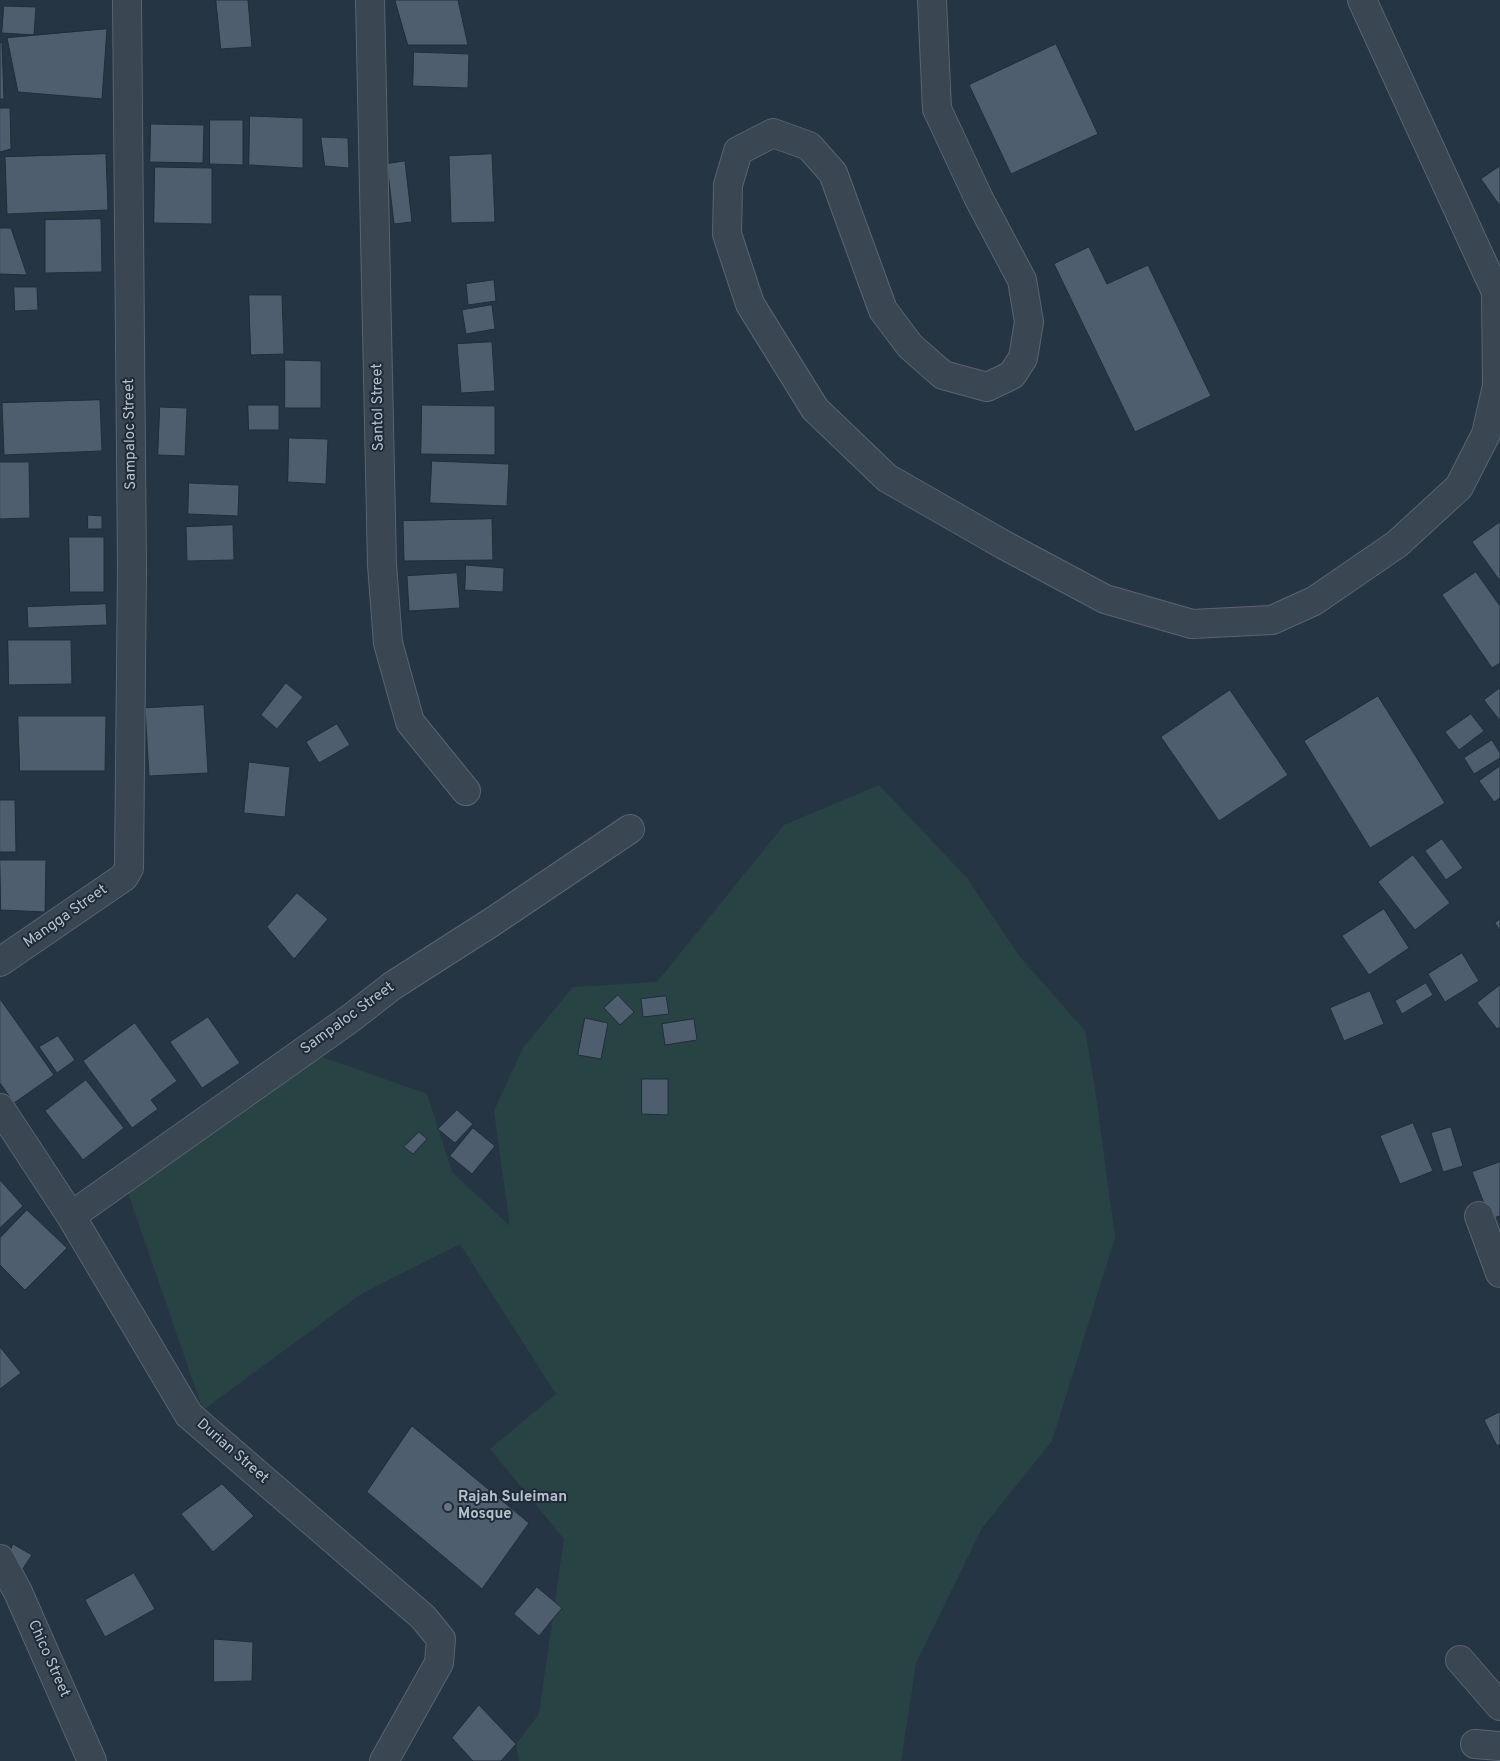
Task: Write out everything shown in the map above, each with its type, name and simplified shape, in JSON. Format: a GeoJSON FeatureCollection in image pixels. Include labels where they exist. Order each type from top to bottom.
{"type":"FeatureCollection","features":[{"type":"Feature","properties":{"kind":"street","name":"Sampaloc Street"},"geometry":{"type":"LineString","coordinates":[[127,0],[132,568],[129,868]]}},
{"type":"Feature","properties":{"kind":"street","name":"Santol Street"},"geometry":{"type":"LineString","coordinates":[[370,0],[382,565],[388,643],[410,722],[466,791]]}},
{"type":"Feature","properties":{"kind":"street"},"geometry":{"type":"LineString","coordinates":[[932,0],[937,108],[979,199],[1022,280],[1029,322],[1023,358],[1012,375],[987,387],[943,375],[910,346],[883,310],[833,173],[809,146],[773,133],[738,151],[728,185],[727,234],[750,304],[815,409],[887,478],[1004,545],[1105,599],[1192,624],[1272,620],[1314,601],[1397,544],[1459,487],[1486,434],[1497,386],[1496,292],[1362,0]]}},
{"type":"Feature","properties":{"kind":"street","name":"Sampaloc Street"},"geometry":{"type":"LineString","coordinates":[[72,1216],[351,1018],[392,986],[492,922],[630,829]]}},
{"type":"Feature","properties":{"kind":"street","name":"Mangga Street"},"geometry":{"type":"LineString","coordinates":[[0,962],[124,877],[129,868]]}},
{"type":"Feature","properties":{"kind":"street","name":"Durian Street"},"geometry":{"type":"LineString","coordinates":[[0,1108],[72,1216],[190,1415],[423,1617],[441,1639],[439,1663],[384,1761]]}},
{"type":"Feature","properties":{"kind":"street"},"geometry":{"type":"LineString","coordinates":[[1479,1216],[1500,1272]]}},
{"type":"Feature","properties":{"kind":"street","name":"Chico Street"},"geometry":{"type":"LineString","coordinates":[[0,1559],[18,1592],[92,1761]]}},
{"type":"Feature","properties":{"kind":"street"},"geometry":{"type":"LineString","coordinates":[[1460,1660],[1500,1706]]}},
{"type":"Feature","properties":{"kind":"green space"},"geometry":{"type":"Polygon","coordinates":[[[879,785],[967,878],[1020,957],[1085,1031],[1094,1082],[1115,1237],[1052,1441],[982,1528],[916,1663],[901,1761],[519,1761],[516,1744],[539,1714],[564,1539],[490,1449],[556,1394],[460,1244],[361,1294],[203,1410],[128,1193],[211,1100],[314,1054],[427,1094],[452,1172],[510,1226],[494,1111],[523,1048],[573,987],[657,982],[784,825],[879,785]]]}},
{"type":"Feature","properties":{"kind":"building"},"geometry":{"type":"Polygon","coordinates":[[[216,0],[248,0],[252,47],[221,49],[216,0]]]}},
{"type":"Feature","properties":{"kind":"building"},"geometry":{"type":"Polygon","coordinates":[[[395,0],[458,0],[468,45],[408,45],[395,0]]]}},
{"type":"Feature","properties":{"kind":"building"},"geometry":{"type":"Polygon","coordinates":[[[4,6],[36,7],[34,35],[2,33],[4,6]]]}},
{"type":"Feature","properties":{"kind":"building"},"geometry":{"type":"Polygon","coordinates":[[[107,29],[102,99],[18,92],[7,38],[107,29]]]}},
{"type":"Feature","properties":{"kind":"building"},"geometry":{"type":"Polygon","coordinates":[[[2,42],[4,99],[0,99],[0,43],[2,42]]]}},
{"type":"Feature","properties":{"kind":"building"},"geometry":{"type":"Polygon","coordinates":[[[1056,44],[1098,134],[1011,174],[969,85],[1056,44]]]}},
{"type":"Feature","properties":{"kind":"building"},"geometry":{"type":"Polygon","coordinates":[[[414,52],[469,54],[468,88],[413,86],[414,52]]]}},
{"type":"Feature","properties":{"kind":"building"},"geometry":{"type":"Polygon","coordinates":[[[0,108],[10,108],[11,149],[0,152],[0,108]]]}},
{"type":"Feature","properties":{"kind":"building"},"geometry":{"type":"Polygon","coordinates":[[[250,116],[303,118],[303,168],[249,165],[250,116]]]}},
{"type":"Feature","properties":{"kind":"building"},"geometry":{"type":"Polygon","coordinates":[[[210,120],[243,120],[243,165],[210,164],[210,120]]]}},
{"type":"Feature","properties":{"kind":"building"},"geometry":{"type":"Polygon","coordinates":[[[151,124],[204,125],[203,163],[150,162],[151,124]]]}},
{"type":"Feature","properties":{"kind":"building"},"geometry":{"type":"Polygon","coordinates":[[[321,137],[348,138],[349,168],[325,166],[321,137]]]}},
{"type":"Feature","properties":{"kind":"building"},"geometry":{"type":"Polygon","coordinates":[[[106,154],[108,210],[7,214],[5,157],[106,154]]]}},
{"type":"Feature","properties":{"kind":"building"},"geometry":{"type":"Polygon","coordinates":[[[492,154],[495,222],[451,223],[449,156],[492,154]]]}},
{"type":"Feature","properties":{"kind":"building"},"geometry":{"type":"Polygon","coordinates":[[[405,161],[412,222],[394,224],[387,164],[405,161]]]}},
{"type":"Feature","properties":{"kind":"building"},"geometry":{"type":"Polygon","coordinates":[[[1500,166],[1500,206],[1481,179],[1500,166]]]}},
{"type":"Feature","properties":{"kind":"building"},"geometry":{"type":"Polygon","coordinates":[[[155,167],[212,168],[212,224],[154,223],[155,167]]]}},
{"type":"Feature","properties":{"kind":"building"},"geometry":{"type":"Polygon","coordinates":[[[101,219],[102,272],[45,273],[45,220],[101,219]]]}},
{"type":"Feature","properties":{"kind":"building"},"geometry":{"type":"Polygon","coordinates":[[[0,228],[11,228],[27,275],[0,274],[0,228]]]}},
{"type":"Feature","properties":{"kind":"building"},"geometry":{"type":"Polygon","coordinates":[[[1089,247],[1107,284],[1148,265],[1211,396],[1135,432],[1054,264],[1089,247]]]}},
{"type":"Feature","properties":{"kind":"building"},"geometry":{"type":"Polygon","coordinates":[[[494,280],[496,301],[468,305],[466,284],[494,280]]]}},
{"type":"Feature","properties":{"kind":"building"},"geometry":{"type":"Polygon","coordinates":[[[14,287],[37,287],[38,310],[15,311],[14,287]]]}},
{"type":"Feature","properties":{"kind":"building"},"geometry":{"type":"Polygon","coordinates":[[[249,295],[282,295],[284,354],[251,355],[249,295]]]}},
{"type":"Feature","properties":{"kind":"building"},"geometry":{"type":"Polygon","coordinates":[[[492,305],[495,329],[466,334],[462,310],[492,305]]]}},
{"type":"Feature","properties":{"kind":"building"},"geometry":{"type":"Polygon","coordinates":[[[492,342],[495,391],[461,393],[457,344],[492,342]]]}},
{"type":"Feature","properties":{"kind":"building"},"geometry":{"type":"Polygon","coordinates":[[[285,360],[321,361],[321,408],[285,408],[285,360]]]}},
{"type":"Feature","properties":{"kind":"building"},"geometry":{"type":"Polygon","coordinates":[[[100,400],[102,451],[4,455],[2,403],[100,400]]]}},
{"type":"Feature","properties":{"kind":"building"},"geometry":{"type":"Polygon","coordinates":[[[248,405],[279,405],[279,430],[249,430],[248,405]]]}},
{"type":"Feature","properties":{"kind":"building"},"geometry":{"type":"Polygon","coordinates":[[[422,405],[495,406],[495,455],[421,454],[422,405]]]}},
{"type":"Feature","properties":{"kind":"building"},"geometry":{"type":"Polygon","coordinates":[[[160,407],[187,408],[185,456],[158,455],[160,407]]]}},
{"type":"Feature","properties":{"kind":"building"},"geometry":{"type":"Polygon","coordinates":[[[289,438],[328,439],[326,484],[288,482],[289,438]]]}},
{"type":"Feature","properties":{"kind":"building"},"geometry":{"type":"Polygon","coordinates":[[[432,461],[509,464],[507,506],[430,503],[432,461]]]}},
{"type":"Feature","properties":{"kind":"building"},"geometry":{"type":"Polygon","coordinates":[[[0,462],[29,462],[30,518],[0,519],[0,462]]]}},
{"type":"Feature","properties":{"kind":"building"},"geometry":{"type":"Polygon","coordinates":[[[189,483],[239,485],[238,516],[188,514],[189,483]]]}},
{"type":"Feature","properties":{"kind":"building"},"geometry":{"type":"Polygon","coordinates":[[[88,515],[102,516],[102,529],[88,529],[88,515]]]}},
{"type":"Feature","properties":{"kind":"building"},"geometry":{"type":"Polygon","coordinates":[[[492,519],[493,560],[404,561],[403,521],[492,519]]]}},
{"type":"Feature","properties":{"kind":"building"},"geometry":{"type":"Polygon","coordinates":[[[1500,522],[1500,581],[1472,542],[1500,522]]]}},
{"type":"Feature","properties":{"kind":"building"},"geometry":{"type":"Polygon","coordinates":[[[233,525],[234,560],[187,561],[186,527],[233,525]]]}},
{"type":"Feature","properties":{"kind":"building"},"geometry":{"type":"Polygon","coordinates":[[[69,537],[104,537],[104,592],[70,592],[69,537]]]}},
{"type":"Feature","properties":{"kind":"building"},"geometry":{"type":"Polygon","coordinates":[[[466,565],[504,568],[503,592],[465,590],[466,565]]]}},
{"type":"Feature","properties":{"kind":"building"},"geometry":{"type":"Polygon","coordinates":[[[1476,572],[1500,606],[1500,663],[1492,668],[1442,595],[1476,572]]]}},
{"type":"Feature","properties":{"kind":"building"},"geometry":{"type":"Polygon","coordinates":[[[457,573],[460,608],[409,611],[407,576],[457,573]]]}},
{"type":"Feature","properties":{"kind":"building"},"geometry":{"type":"Polygon","coordinates":[[[106,604],[107,625],[28,628],[27,607],[106,604]]]}},
{"type":"Feature","properties":{"kind":"building"},"geometry":{"type":"Polygon","coordinates":[[[8,640],[71,640],[72,684],[9,685],[8,640]]]}},
{"type":"Feature","properties":{"kind":"building"},"geometry":{"type":"Polygon","coordinates":[[[286,683],[303,697],[277,729],[261,715],[286,683]]]}},
{"type":"Feature","properties":{"kind":"building"},"geometry":{"type":"Polygon","coordinates":[[[1500,688],[1500,721],[1484,700],[1500,688]]]}},
{"type":"Feature","properties":{"kind":"building"},"geometry":{"type":"Polygon","coordinates":[[[1230,690],[1288,775],[1219,821],[1161,737],[1230,690]]]}},
{"type":"Feature","properties":{"kind":"building"},"geometry":{"type":"Polygon","coordinates":[[[1378,696],[1445,803],[1370,848],[1304,741],[1378,696]]]}},
{"type":"Feature","properties":{"kind":"building"},"geometry":{"type":"Polygon","coordinates":[[[204,705],[208,773],[149,776],[145,708],[204,705]]]}},
{"type":"Feature","properties":{"kind":"building"},"geometry":{"type":"Polygon","coordinates":[[[1471,714],[1484,731],[1459,750],[1445,732],[1471,714]]]}},
{"type":"Feature","properties":{"kind":"building"},"geometry":{"type":"Polygon","coordinates":[[[18,716],[106,716],[105,771],[20,771],[18,716]]]}},
{"type":"Feature","properties":{"kind":"building"},"geometry":{"type":"Polygon","coordinates":[[[337,724],[350,745],[319,763],[306,742],[337,724]]]}},
{"type":"Feature","properties":{"kind":"building"},"geometry":{"type":"Polygon","coordinates":[[[1492,740],[1500,753],[1500,758],[1474,774],[1464,758],[1492,740]]]}},
{"type":"Feature","properties":{"kind":"building"},"geometry":{"type":"Polygon","coordinates":[[[249,762],[290,767],[285,817],[244,813],[249,762]]]}},
{"type":"Feature","properties":{"kind":"building"},"geometry":{"type":"Polygon","coordinates":[[[1500,766],[1500,798],[1494,802],[1479,781],[1500,766]]]}},
{"type":"Feature","properties":{"kind":"building"},"geometry":{"type":"Polygon","coordinates":[[[0,800],[15,800],[16,852],[0,852],[0,800]]]}},
{"type":"Feature","properties":{"kind":"building"},"geometry":{"type":"Polygon","coordinates":[[[1442,839],[1463,868],[1446,880],[1425,851],[1442,839]]]}},
{"type":"Feature","properties":{"kind":"building"},"geometry":{"type":"Polygon","coordinates":[[[1413,855],[1450,903],[1415,930],[1378,882],[1413,855]]]}},
{"type":"Feature","properties":{"kind":"building"},"geometry":{"type":"Polygon","coordinates":[[[0,860],[46,860],[45,912],[1,910],[0,860]]]}},
{"type":"Feature","properties":{"kind":"building"},"geometry":{"type":"Polygon","coordinates":[[[297,893],[328,919],[294,959],[267,927],[297,893]]]}},
{"type":"Feature","properties":{"kind":"building"},"geometry":{"type":"Polygon","coordinates":[[[1384,909],[1409,948],[1369,975],[1342,936],[1384,909]]]}},
{"type":"Feature","properties":{"kind":"building"},"geometry":{"type":"Polygon","coordinates":[[[1500,919],[1500,931],[1495,923],[1500,919]]]}},
{"type":"Feature","properties":{"kind":"building"},"geometry":{"type":"Polygon","coordinates":[[[1462,953],[1479,981],[1445,1002],[1428,974],[1462,953]]]}},
{"type":"Feature","properties":{"kind":"building"},"geometry":{"type":"Polygon","coordinates":[[[1426,983],[1433,995],[1402,1014],[1395,1001],[1426,983]]]}},
{"type":"Feature","properties":{"kind":"building"},"geometry":{"type":"Polygon","coordinates":[[[1500,985],[1500,1027],[1497,1029],[1477,1003],[1500,985]]]}},
{"type":"Feature","properties":{"kind":"building"},"geometry":{"type":"Polygon","coordinates":[[[1370,991],[1384,1024],[1344,1041],[1330,1008],[1370,991]]]}},
{"type":"Feature","properties":{"kind":"building"},"geometry":{"type":"Polygon","coordinates":[[[618,995],[634,1012],[620,1025],[604,1008],[618,995]]]}},
{"type":"Feature","properties":{"kind":"building"},"geometry":{"type":"Polygon","coordinates":[[[666,996],[669,1014],[643,1017],[641,999],[666,996]]]}},
{"type":"Feature","properties":{"kind":"building"},"geometry":{"type":"Polygon","coordinates":[[[0,999],[54,1075],[14,1103],[0,1083],[0,999]]]}},
{"type":"Feature","properties":{"kind":"building"},"geometry":{"type":"Polygon","coordinates":[[[208,1017],[240,1063],[202,1088],[170,1042],[208,1017]]]}},
{"type":"Feature","properties":{"kind":"building"},"geometry":{"type":"Polygon","coordinates":[[[585,1018],[608,1023],[601,1059],[578,1055],[585,1018]]]}},
{"type":"Feature","properties":{"kind":"building"},"geometry":{"type":"Polygon","coordinates":[[[694,1019],[697,1040],[665,1045],[662,1024],[694,1019]]]}},
{"type":"Feature","properties":{"kind":"building"},"geometry":{"type":"Polygon","coordinates":[[[135,1023],[177,1081],[151,1100],[158,1109],[132,1128],[83,1061],[135,1023]]]}},
{"type":"Feature","properties":{"kind":"building"},"geometry":{"type":"Polygon","coordinates":[[[58,1036],[75,1060],[57,1073],[39,1047],[58,1036]]]}},
{"type":"Feature","properties":{"kind":"building"},"geometry":{"type":"Polygon","coordinates":[[[642,1079],[668,1079],[668,1115],[642,1114],[642,1079]]]}},
{"type":"Feature","properties":{"kind":"building"},"geometry":{"type":"Polygon","coordinates":[[[86,1080],[124,1128],[83,1160],[45,1111],[86,1080]]]}},
{"type":"Feature","properties":{"kind":"building"},"geometry":{"type":"Polygon","coordinates":[[[457,1110],[473,1124],[455,1143],[438,1129],[457,1110]]]}},
{"type":"Feature","properties":{"kind":"building"},"geometry":{"type":"Polygon","coordinates":[[[1413,1123],[1433,1171],[1400,1184],[1380,1136],[1413,1123]]]}},
{"type":"Feature","properties":{"kind":"building"},"geometry":{"type":"Polygon","coordinates":[[[1451,1127],[1463,1166],[1443,1172],[1431,1133],[1451,1127]]]}},
{"type":"Feature","properties":{"kind":"building"},"geometry":{"type":"Polygon","coordinates":[[[473,1128],[495,1146],[472,1174],[450,1156],[473,1128]]]}},
{"type":"Feature","properties":{"kind":"building"},"geometry":{"type":"Polygon","coordinates":[[[419,1132],[427,1139],[413,1154],[404,1147],[419,1132]]]}},
{"type":"Feature","properties":{"kind":"building"},"geometry":{"type":"Polygon","coordinates":[[[1500,1162],[1500,1216],[1490,1219],[1472,1172],[1500,1162]]]}},
{"type":"Feature","properties":{"kind":"building"},"geometry":{"type":"Polygon","coordinates":[[[0,1180],[23,1206],[0,1228],[0,1180]]]}},
{"type":"Feature","properties":{"kind":"building"},"geometry":{"type":"Polygon","coordinates":[[[27,1210],[67,1248],[25,1290],[0,1265],[0,1238],[27,1210]]]}},
{"type":"Feature","properties":{"kind":"building"},"geometry":{"type":"Polygon","coordinates":[[[0,1347],[21,1373],[0,1389],[0,1347]]]}},
{"type":"Feature","properties":{"kind":"building"},"geometry":{"type":"Polygon","coordinates":[[[1500,1412],[1500,1444],[1497,1446],[1484,1420],[1500,1412]]]}},
{"type":"Feature","properties":{"kind":"building","name":"Rajah Suleiman Mosque"},"geometry":{"type":"Polygon","coordinates":[[[412,1426],[529,1523],[482,1589],[367,1492],[412,1426]]]}},
{"type":"Feature","properties":{"kind":"building"},"geometry":{"type":"Polygon","coordinates":[[[222,1484],[254,1516],[213,1552],[181,1514],[222,1484]]]}},
{"type":"Feature","properties":{"kind":"building"},"geometry":{"type":"Polygon","coordinates":[[[13,1544],[32,1555],[22,1570],[8,1558],[13,1544]]]}},
{"type":"Feature","properties":{"kind":"building"},"geometry":{"type":"Polygon","coordinates":[[[134,1573],[155,1609],[105,1637],[85,1600],[134,1573]]]}},
{"type":"Feature","properties":{"kind":"building"},"geometry":{"type":"Polygon","coordinates":[[[537,1587],[562,1608],[539,1636],[514,1614],[537,1587]]]}},
{"type":"Feature","properties":{"kind":"building"},"geometry":{"type":"Polygon","coordinates":[[[214,1639],[253,1642],[252,1681],[214,1682],[214,1639]]]}},
{"type":"Feature","properties":{"kind":"building"},"geometry":{"type":"Polygon","coordinates":[[[479,1705],[516,1744],[501,1761],[473,1761],[452,1738],[479,1705]]]}},
{"type":"Feature","properties":{"kind":"place","name":"Rajah Suleiman Mosque"},"geometry":{"type":"Point","coordinates":[448,1507]}}]}
